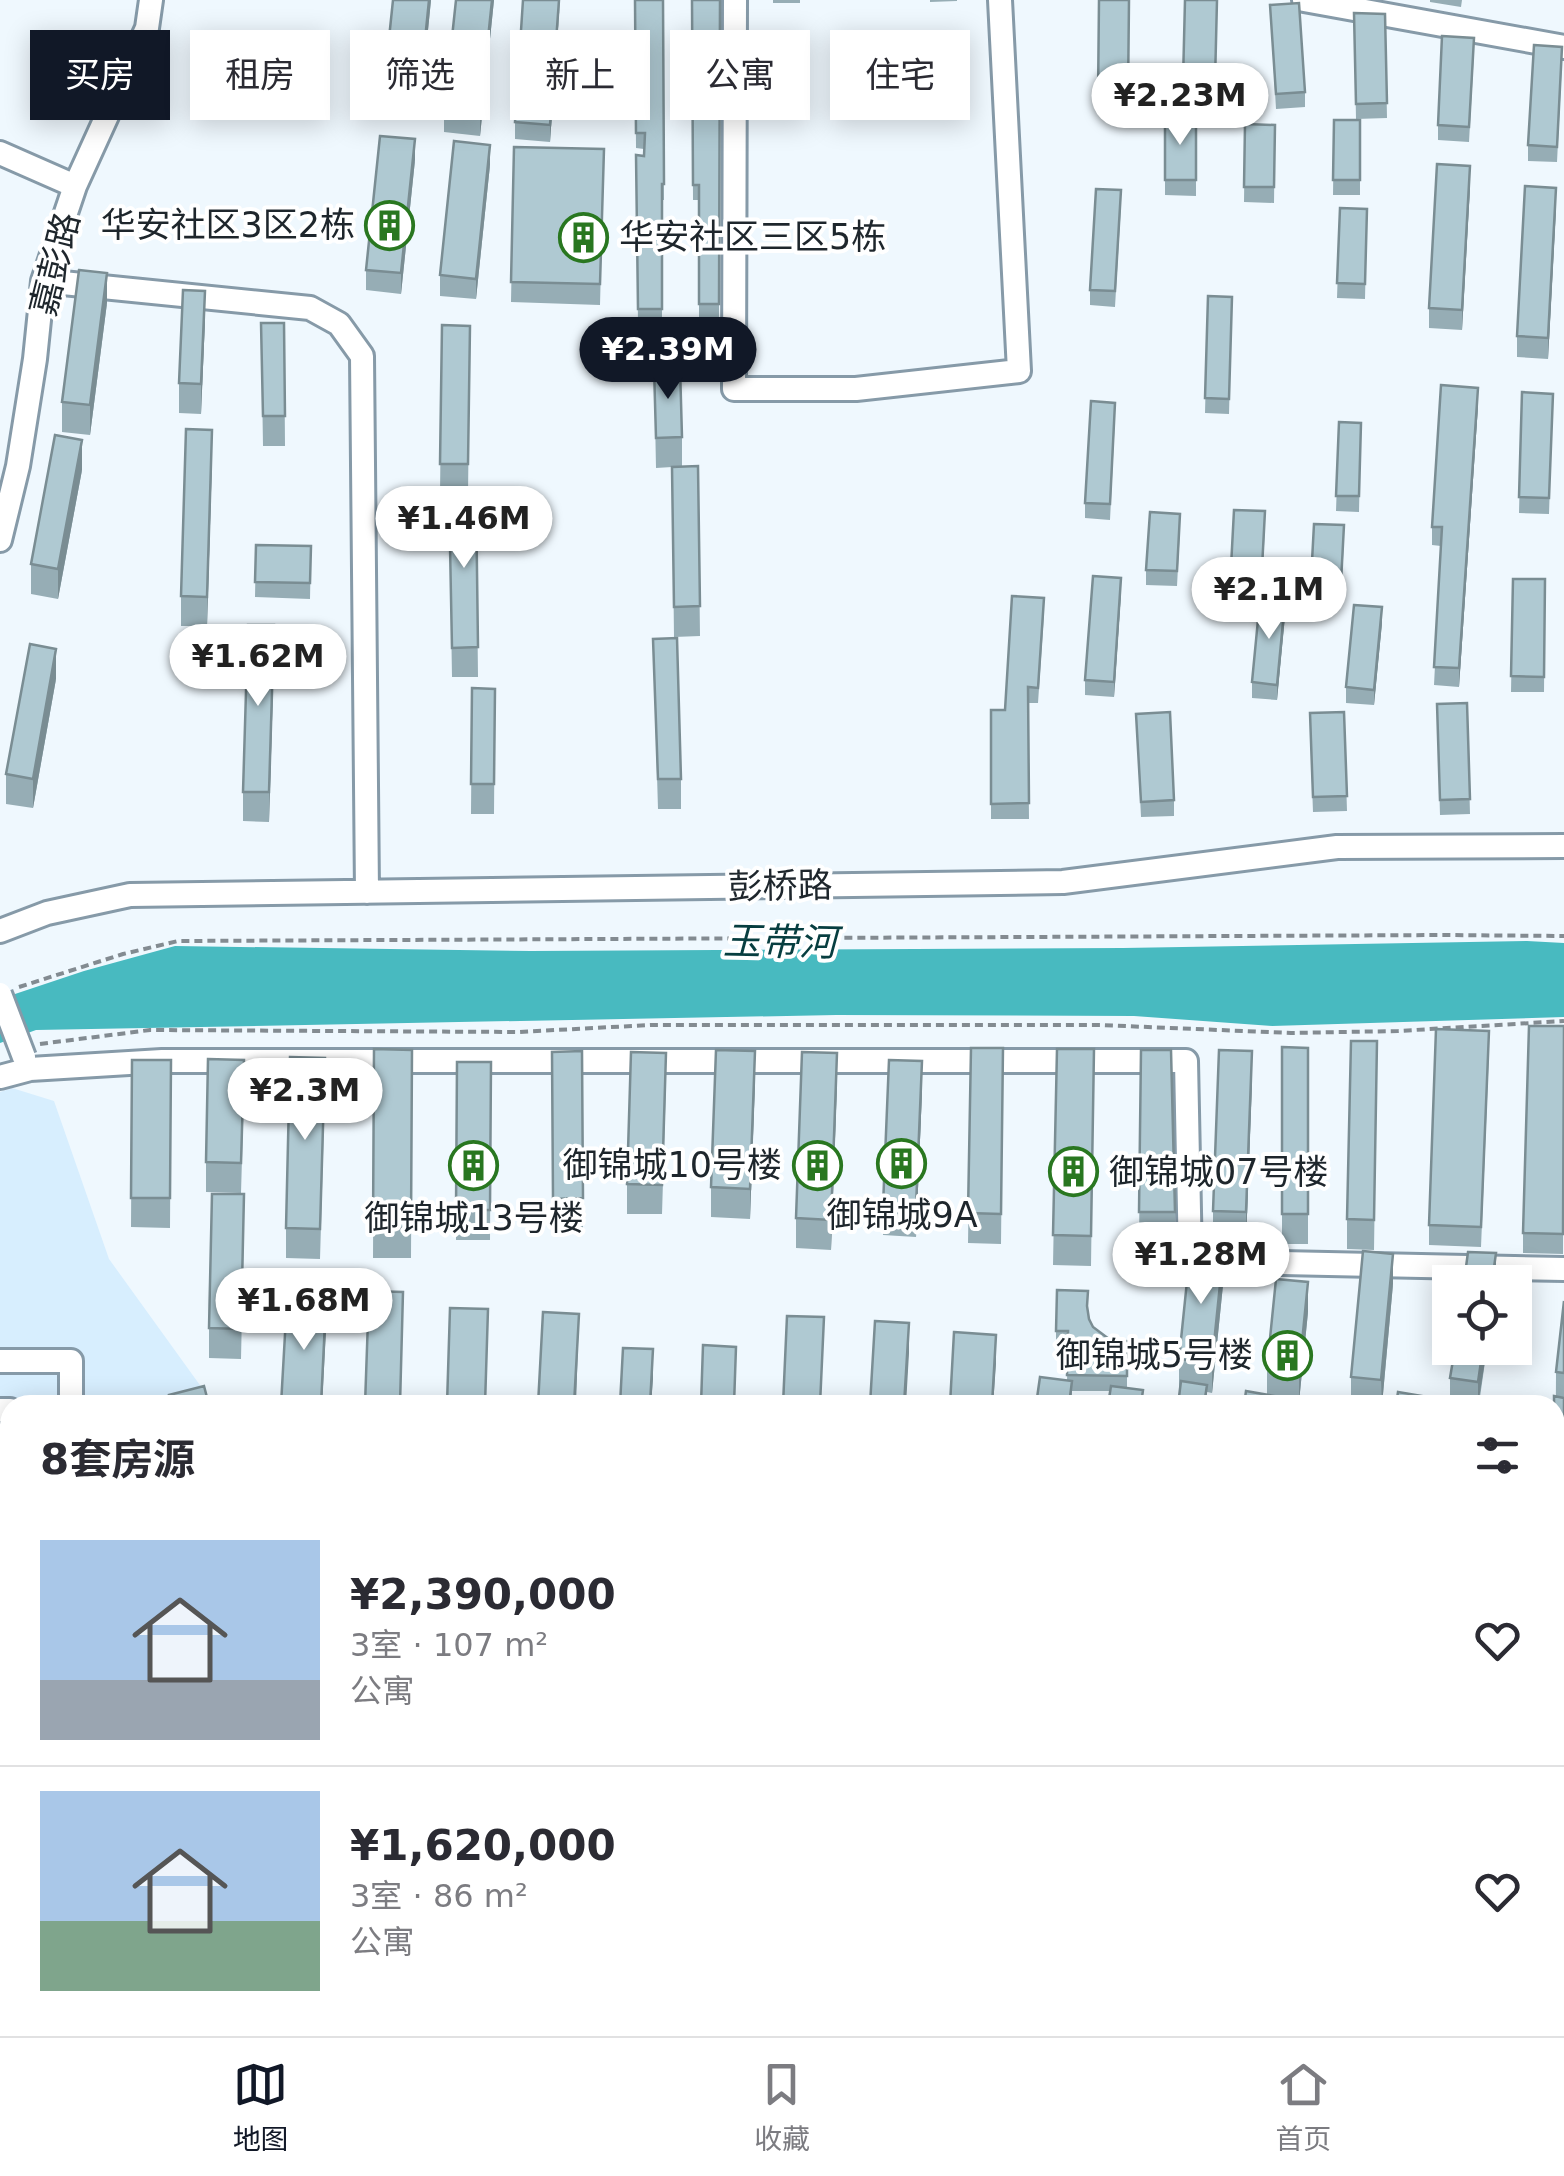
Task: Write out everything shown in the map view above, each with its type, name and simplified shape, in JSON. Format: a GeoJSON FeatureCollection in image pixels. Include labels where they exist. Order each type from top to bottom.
{"type":"FeatureCollection","features":[{"type":"Feature","properties":{"kind":"street","name":"嘉彭路"},"geometry":{"type":"LineString","coordinates":[[0,540],[21,448],[44,280],[75,186],[147,28],[151,0]]}},
{"type":"Feature","properties":{"kind":"street"},"geometry":{"type":"LineString","coordinates":[[735,0],[734,389],[856,390],[1019,371],[1000,0]]}},
{"type":"Feature","properties":{"kind":"street"},"geometry":{"type":"LineString","coordinates":[[1304,0],[1564,47]]}},
{"type":"Feature","properties":{"kind":"street"},"geometry":{"type":"LineString","coordinates":[[0,152],[75,186]]}},
{"type":"Feature","properties":{"kind":"street"},"geometry":{"type":"LineString","coordinates":[[44,280],[310,308],[340,324],[362,356],[367,892]]}},
{"type":"Feature","properties":{"kind":"street","name":"彭桥路"},"geometry":{"type":"LineString","coordinates":[[0,931],[47,913],[130,895],[1063,882],[1337,847],[1564,846]]}},
{"type":"Feature","properties":{"kind":"street"},"geometry":{"type":"LineString","coordinates":[[8,991],[29,1057]]}},
{"type":"Feature","properties":{"kind":"street"},"geometry":{"type":"LineString","coordinates":[[0,1077],[29,1057],[162,1062],[1186,1062],[1190,1261],[1564,1269]]}},
{"type":"Feature","properties":{"kind":"street"},"geometry":{"type":"LineString","coordinates":[[0,1361],[71,1360],[71,1395]]}},
{"type":"Feature","properties":{"kind":"path"},"geometry":{"type":"LineString","coordinates":[[8,991],[178,941],[1564,936]]}},
{"type":"Feature","properties":{"kind":"path"},"geometry":{"type":"LineString","coordinates":[[29,1057],[150,1030],[518,1032],[651,1025],[1100,1025],[1290,1033],[1564,1022]]}},
{"type":"Feature","properties":{"kind":"shaded area"},"geometry":{"type":"Polygon","coordinates":[[[12,1088],[54,1101],[109,1259],[204,1395],[0,1395],[0,1092],[12,1088]]]}},
{"type":"Feature","properties":{"kind":"water"},"geometry":{"type":"Polygon","coordinates":[[[1564,943],[1564,1017],[1272,1026],[1134,1016],[836,1015],[36,1030],[0,1043],[0,999],[175,946],[531,951],[1564,943]]]}},
{"type":"Feature","properties":{"kind":"building"},"geometry":{"type":"Polygon","coordinates":[[[393,0],[429,0],[426,30],[390,30],[393,0]]]}},
{"type":"Feature","properties":{"kind":"building"},"geometry":{"type":"Polygon","coordinates":[[[456,0],[492,0],[489,30],[453,30],[456,0]]]}},
{"type":"Feature","properties":{"kind":"building"},"geometry":{"type":"Polygon","coordinates":[[[523,0],[559,0],[557,30],[521,30],[523,0]]]}},
{"type":"Feature","properties":{"kind":"building"},"geometry":{"type":"Polygon","coordinates":[[[635,0],[663,0],[662,309],[638,309],[636,155],[644,156],[645,133],[636,133],[636,120],[650,120],[650,30],[635,30],[635,0]]]}},
{"type":"Feature","properties":{"kind":"building"},"geometry":{"type":"Polygon","coordinates":[[[692,0],[720,0],[720,30],[692,30],[692,0]]]}},
{"type":"Feature","properties":{"kind":"building"},"geometry":{"type":"Polygon","coordinates":[[[1099,0],[1129,0],[1128,97],[1098,97],[1099,0]]]}},
{"type":"Feature","properties":{"kind":"building"},"geometry":{"type":"Polygon","coordinates":[[[1185,0],[1217,0],[1215,82],[1183,81],[1185,0]]]}},
{"type":"Feature","properties":{"kind":"building"},"geometry":{"type":"Polygon","coordinates":[[[1299,3],[1305,92],[1276,94],[1270,5],[1299,3]]]}},
{"type":"Feature","properties":{"kind":"building"},"geometry":{"type":"Polygon","coordinates":[[[1354,13],[1385,14],[1387,103],[1356,104],[1354,13]]]}},
{"type":"Feature","properties":{"kind":"building"},"geometry":{"type":"Polygon","coordinates":[[[1442,36],[1474,38],[1469,127],[1438,125],[1442,36]]]}},
{"type":"Feature","properties":{"kind":"building"},"geometry":{"type":"Polygon","coordinates":[[[1534,45],[1562,47],[1557,147],[1528,145],[1534,45]]]}},
{"type":"Feature","properties":{"kind":"building"},"geometry":{"type":"Polygon","coordinates":[[[1165,116],[1196,116],[1196,180],[1165,180],[1165,116]]]}},
{"type":"Feature","properties":{"kind":"building"},"geometry":{"type":"Polygon","coordinates":[[[515,120],[550,120],[550,125],[515,120]]]}},
{"type":"Feature","properties":{"kind":"building"},"geometry":{"type":"Polygon","coordinates":[[[693,120],[720,120],[719,304],[699,304],[699,185],[693,185],[693,120]]]}},
{"type":"Feature","properties":{"kind":"building"},"geometry":{"type":"Polygon","coordinates":[[[1334,120],[1360,120],[1360,180],[1333,180],[1334,120]]]}},
{"type":"Feature","properties":{"kind":"building"},"geometry":{"type":"Polygon","coordinates":[[[1245,124],[1275,125],[1274,187],[1244,187],[1245,124]]]}},
{"type":"Feature","properties":{"kind":"building","name":"华安社区3区2栋"},"geometry":{"type":"Polygon","coordinates":[[[380,136],[415,139],[401,273],[366,270],[380,136]]]}},
{"type":"Feature","properties":{"kind":"building"},"geometry":{"type":"Polygon","coordinates":[[[454,141],[490,145],[476,279],[440,275],[454,141]]]}},
{"type":"Feature","properties":{"kind":"building"},"geometry":{"type":"Polygon","coordinates":[[[514,147],[604,149],[600,284],[511,282],[514,147]]]}},
{"type":"Feature","properties":{"kind":"building"},"geometry":{"type":"Polygon","coordinates":[[[1437,164],[1470,166],[1462,310],[1429,308],[1437,164]]]}},
{"type":"Feature","properties":{"kind":"building"},"geometry":{"type":"Polygon","coordinates":[[[1525,186],[1556,188],[1548,338],[1517,336],[1525,186]]]}},
{"type":"Feature","properties":{"kind":"building"},"geometry":{"type":"Polygon","coordinates":[[[1096,189],[1121,190],[1115,291],[1090,290],[1096,189]]]}},
{"type":"Feature","properties":{"kind":"building"},"geometry":{"type":"Polygon","coordinates":[[[1340,208],[1367,209],[1365,284],[1337,283],[1340,208]]]}},
{"type":"Feature","properties":{"kind":"building"},"geometry":{"type":"Polygon","coordinates":[[[79,270],[107,273],[90,405],[62,402],[79,270]]]}},
{"type":"Feature","properties":{"kind":"building"},"geometry":{"type":"Polygon","coordinates":[[[183,290],[205,291],[201,384],[179,383],[183,290]]]}},
{"type":"Feature","properties":{"kind":"building"},"geometry":{"type":"Polygon","coordinates":[[[1208,296],[1232,297],[1229,399],[1205,398],[1208,296]]]}},
{"type":"Feature","properties":{"kind":"building"},"geometry":{"type":"Polygon","coordinates":[[[261,323],[284,323],[285,416],[263,416],[261,323]]]}},
{"type":"Feature","properties":{"kind":"building"},"geometry":{"type":"Polygon","coordinates":[[[442,325],[470,326],[468,464],[440,464],[442,325]]]}},
{"type":"Feature","properties":{"kind":"building"},"geometry":{"type":"Polygon","coordinates":[[[680,366],[682,437],[656,438],[654,367],[680,366]]]}},
{"type":"Feature","properties":{"kind":"building"},"geometry":{"type":"Polygon","coordinates":[[[1441,385],[1478,388],[1459,668],[1434,667],[1442,527],[1432,527],[1441,385]]]}},
{"type":"Feature","properties":{"kind":"building"},"geometry":{"type":"Polygon","coordinates":[[[1522,392],[1553,394],[1549,498],[1519,497],[1522,392]]]}},
{"type":"Feature","properties":{"kind":"building"},"geometry":{"type":"Polygon","coordinates":[[[1091,401],[1115,403],[1110,504],[1085,503],[1091,401]]]}},
{"type":"Feature","properties":{"kind":"building"},"geometry":{"type":"Polygon","coordinates":[[[1339,422],[1361,423],[1359,496],[1336,496],[1339,422]]]}},
{"type":"Feature","properties":{"kind":"building"},"geometry":{"type":"Polygon","coordinates":[[[186,429],[212,430],[207,597],[181,596],[186,429]]]}},
{"type":"Feature","properties":{"kind":"building"},"geometry":{"type":"Polygon","coordinates":[[[55,435],[82,440],[58,569],[31,564],[55,435]]]}},
{"type":"Feature","properties":{"kind":"building"},"geometry":{"type":"Polygon","coordinates":[[[698,466],[700,606],[674,607],[672,467],[698,466]]]}},
{"type":"Feature","properties":{"kind":"building"},"geometry":{"type":"Polygon","coordinates":[[[449,495],[476,495],[478,647],[452,648],[449,495]]]}},
{"type":"Feature","properties":{"kind":"building"},"geometry":{"type":"Polygon","coordinates":[[[1234,510],[1265,511],[1262,568],[1231,567],[1234,510]]]}},
{"type":"Feature","properties":{"kind":"building"},"geometry":{"type":"Polygon","coordinates":[[[1150,512],[1180,514],[1177,571],[1146,570],[1150,512]]]}},
{"type":"Feature","properties":{"kind":"building"},"geometry":{"type":"Polygon","coordinates":[[[1314,524],[1344,525],[1341,582],[1311,580],[1314,524]]]}},
{"type":"Feature","properties":{"kind":"building"},"geometry":{"type":"Polygon","coordinates":[[[256,545],[311,546],[310,583],[255,582],[256,545]]]}},
{"type":"Feature","properties":{"kind":"building"},"geometry":{"type":"Polygon","coordinates":[[[1093,576],[1121,578],[1114,682],[1085,680],[1093,576]]]}},
{"type":"Feature","properties":{"kind":"building"},"geometry":{"type":"Polygon","coordinates":[[[1513,579],[1545,579],[1544,677],[1511,676],[1513,579]]]}},
{"type":"Feature","properties":{"kind":"building"},"geometry":{"type":"Polygon","coordinates":[[[1012,596],[1044,598],[1038,688],[1028,687],[1029,803],[991,804],[991,710],[1005,710],[1012,596]]]}},
{"type":"Feature","properties":{"kind":"building"},"geometry":{"type":"Polygon","coordinates":[[[1260,599],[1285,601],[1277,685],[1252,682],[1260,599]]]}},
{"type":"Feature","properties":{"kind":"building"},"geometry":{"type":"Polygon","coordinates":[[[1354,605],[1382,607],[1374,690],[1346,687],[1354,605]]]}},
{"type":"Feature","properties":{"kind":"building"},"geometry":{"type":"Polygon","coordinates":[[[248,625],[274,625],[269,792],[243,792],[248,625]]]}},
{"type":"Feature","properties":{"kind":"building"},"geometry":{"type":"Polygon","coordinates":[[[677,638],[681,779],[658,779],[653,639],[677,638]]]}},
{"type":"Feature","properties":{"kind":"building"},"geometry":{"type":"Polygon","coordinates":[[[30,644],[56,649],[33,779],[6,774],[30,644]]]}},
{"type":"Feature","properties":{"kind":"building"},"geometry":{"type":"Polygon","coordinates":[[[472,688],[495,689],[494,784],[471,784],[472,688]]]}},
{"type":"Feature","properties":{"kind":"building"},"geometry":{"type":"Polygon","coordinates":[[[1467,703],[1470,799],[1440,800],[1437,704],[1467,703]]]}},
{"type":"Feature","properties":{"kind":"building"},"geometry":{"type":"Polygon","coordinates":[[[1170,712],[1174,800],[1141,802],[1136,714],[1170,712]]]}},
{"type":"Feature","properties":{"kind":"building"},"geometry":{"type":"Polygon","coordinates":[[[1344,712],[1347,796],[1313,797],[1310,713],[1344,712]]]}},
{"type":"Feature","properties":{"kind":"building"},"geometry":{"type":"Polygon","coordinates":[[[1529,1026],[1564,1026],[1563,1234],[1523,1233],[1529,1026]]]}},
{"type":"Feature","properties":{"kind":"building"},"geometry":{"type":"Polygon","coordinates":[[[1436,1029],[1489,1031],[1481,1227],[1429,1225],[1436,1029]]]}},
{"type":"Feature","properties":{"kind":"building"},"geometry":{"type":"Polygon","coordinates":[[[1351,1041],[1377,1041],[1374,1220],[1347,1219],[1351,1041]]]}},
{"type":"Feature","properties":{"kind":"building"},"geometry":{"type":"Polygon","coordinates":[[[1282,1047],[1308,1048],[1308,1214],[1282,1214],[1282,1047]]]}},
{"type":"Feature","properties":{"kind":"building"},"geometry":{"type":"Polygon","coordinates":[[[971,1048],[1003,1048],[1001,1214],[968,1213],[971,1048]]]}},
{"type":"Feature","properties":{"kind":"building"},"geometry":{"type":"Polygon","coordinates":[[[374,1049],[412,1050],[411,1228],[373,1228],[374,1049]]]}},
{"type":"Feature","properties":{"kind":"building","name":"御锦城07号楼"},"geometry":{"type":"Polygon","coordinates":[[[1057,1049],[1094,1049],[1091,1236],[1053,1235],[1057,1049]]]}},
{"type":"Feature","properties":{"kind":"building"},"geometry":{"type":"Polygon","coordinates":[[[716,1050],[755,1051],[750,1189],[711,1187],[716,1050]]]}},
{"type":"Feature","properties":{"kind":"building"},"geometry":{"type":"Polygon","coordinates":[[[1141,1050],[1171,1050],[1175,1212],[1139,1212],[1141,1050]]]}},
{"type":"Feature","properties":{"kind":"building"},"geometry":{"type":"Polygon","coordinates":[[[1219,1050],[1252,1051],[1246,1212],[1213,1211],[1219,1050]]]}},
{"type":"Feature","properties":{"kind":"building"},"geometry":{"type":"Polygon","coordinates":[[[582,1051],[583,1198],[553,1199],[552,1052],[582,1051]]]}},
{"type":"Feature","properties":{"kind":"building"},"geometry":{"type":"Polygon","coordinates":[[[631,1052],[666,1053],[662,1185],[627,1184],[631,1052]]]}},
{"type":"Feature","properties":{"kind":"building","name":"御锦城10号楼"},"geometry":{"type":"Polygon","coordinates":[[[802,1052],[837,1053],[831,1220],[796,1218],[802,1052]]]}},
{"type":"Feature","properties":{"kind":"building"},"geometry":{"type":"Polygon","coordinates":[[[290,1057],[325,1058],[320,1229],[286,1228],[290,1057]]]}},
{"type":"Feature","properties":{"kind":"building"},"geometry":{"type":"Polygon","coordinates":[[[208,1059],[244,1060],[241,1163],[206,1162],[208,1059]]]}},
{"type":"Feature","properties":{"kind":"building"},"geometry":{"type":"Polygon","coordinates":[[[132,1060],[171,1060],[170,1198],[131,1198],[132,1060]]]}},
{"type":"Feature","properties":{"kind":"building","name":"御锦城9A"},"geometry":{"type":"Polygon","coordinates":[[[889,1060],[922,1061],[916,1207],[883,1206],[889,1060]]]}},
{"type":"Feature","properties":{"kind":"building","name":"御锦城13号楼"},"geometry":{"type":"Polygon","coordinates":[[[457,1062],[491,1062],[490,1210],[456,1210],[457,1062]]]}},
{"type":"Feature","properties":{"kind":"building"},"geometry":{"type":"Polygon","coordinates":[[[212,1194],[244,1194],[241,1329],[209,1328],[212,1194]]]}},
{"type":"Feature","properties":{"kind":"building"},"geometry":{"type":"Polygon","coordinates":[[[1363,1251],[1393,1254],[1381,1380],[1351,1377],[1363,1251]]]}},
{"type":"Feature","properties":{"kind":"building"},"geometry":{"type":"Polygon","coordinates":[[[1190,1252],[1223,1255],[1212,1363],[1179,1359],[1190,1252]]]}},
{"type":"Feature","properties":{"kind":"building"},"geometry":{"type":"Polygon","coordinates":[[[1468,1252],[1496,1253],[1494,1265],[1466,1265],[1468,1252]]]}},
{"type":"Feature","properties":{"kind":"building","name":"御锦城5号楼"},"geometry":{"type":"Polygon","coordinates":[[[1276,1279],[1308,1282],[1299,1372],[1267,1368],[1276,1279]]]}},
{"type":"Feature","properties":{"kind":"building"},"geometry":{"type":"Polygon","coordinates":[[[1057,1290],[1088,1291],[1087,1306],[1093,1327],[1109,1339],[1127,1341],[1127,1376],[1067,1375],[1068,1331],[1056,1331],[1057,1290]]]}},
{"type":"Feature","properties":{"kind":"building"},"geometry":{"type":"Polygon","coordinates":[[[369,1291],[403,1292],[400,1395],[365,1395],[369,1291]]]}},
{"type":"Feature","properties":{"kind":"building"},"geometry":{"type":"Polygon","coordinates":[[[287,1299],[326,1301],[321,1395],[282,1395],[287,1299]]]}},
{"type":"Feature","properties":{"kind":"building"},"geometry":{"type":"Polygon","coordinates":[[[1564,1301],[1564,1373],[1556,1372],[1564,1301]]]}},
{"type":"Feature","properties":{"kind":"building"},"geometry":{"type":"Polygon","coordinates":[[[450,1308],[488,1309],[485,1395],[447,1395],[450,1308]]]}},
{"type":"Feature","properties":{"kind":"building"},"geometry":{"type":"Polygon","coordinates":[[[543,1312],[579,1314],[575,1395],[539,1395],[543,1312]]]}},
{"type":"Feature","properties":{"kind":"building"},"geometry":{"type":"Polygon","coordinates":[[[787,1316],[824,1317],[820,1395],[783,1395],[787,1316]]]}},
{"type":"Feature","properties":{"kind":"building"},"geometry":{"type":"Polygon","coordinates":[[[875,1321],[909,1323],[905,1395],[871,1395],[875,1321]]]}},
{"type":"Feature","properties":{"kind":"building"},"geometry":{"type":"Polygon","coordinates":[[[954,1332],[996,1335],[993,1395],[951,1395],[954,1332]]]}},
{"type":"Feature","properties":{"kind":"building"},"geometry":{"type":"Polygon","coordinates":[[[703,1345],[736,1347],[734,1395],[701,1395],[703,1345]]]}},
{"type":"Feature","properties":{"kind":"building"},"geometry":{"type":"Polygon","coordinates":[[[623,1348],[653,1349],[651,1395],[621,1395],[623,1348]]]}},
{"type":"Feature","properties":{"kind":"building"},"geometry":{"type":"Polygon","coordinates":[[[1452,1365],[1480,1365],[1478,1382],[1450,1378],[1452,1365]]]}},
{"type":"Feature","properties":{"kind":"building"},"geometry":{"type":"Polygon","coordinates":[[[1040,1377],[1072,1381],[1070,1395],[1037,1395],[1040,1377]]]}},
{"type":"Feature","properties":{"kind":"building"},"geometry":{"type":"Polygon","coordinates":[[[1181,1381],[1207,1385],[1206,1395],[1179,1395],[1181,1381]]]}},
{"type":"Feature","properties":{"kind":"building"},"geometry":{"type":"Polygon","coordinates":[[[204,1386],[206,1395],[169,1395],[204,1386]]]}},
{"type":"Feature","properties":{"kind":"building"},"geometry":{"type":"Polygon","coordinates":[[[1111,1386],[1143,1390],[1142,1395],[1110,1395],[1111,1386]]]}},
{"type":"Feature","properties":{"kind":"place","name":"华安社区3区2栋"},"geometry":{"type":"Point","coordinates":[390,225]}},
{"type":"Feature","properties":{"kind":"place","name":"华安社区三区5栋"},"geometry":{"type":"Point","coordinates":[584,237]}},
{"type":"Feature","properties":{"kind":"place","name":"御锦城9A"},"geometry":{"type":"Point","coordinates":[902,1163]}},
{"type":"Feature","properties":{"kind":"place","name":"御锦城10号楼"},"geometry":{"type":"Point","coordinates":[817,1165]}},
{"type":"Feature","properties":{"kind":"place","name":"御锦城13号楼"},"geometry":{"type":"Point","coordinates":[474,1166]}},
{"type":"Feature","properties":{"kind":"place","name":"御锦城07号楼"},"geometry":{"type":"Point","coordinates":[1074,1172]}},
{"type":"Feature","properties":{"kind":"place","name":"御锦城5号楼"},"geometry":{"type":"Point","coordinates":[1288,1355]}},
{"type":"Feature","properties":{"kind":"water label","name":"玉带河"},"geometry":{"type":"Point","coordinates":[780,942]}}]}
